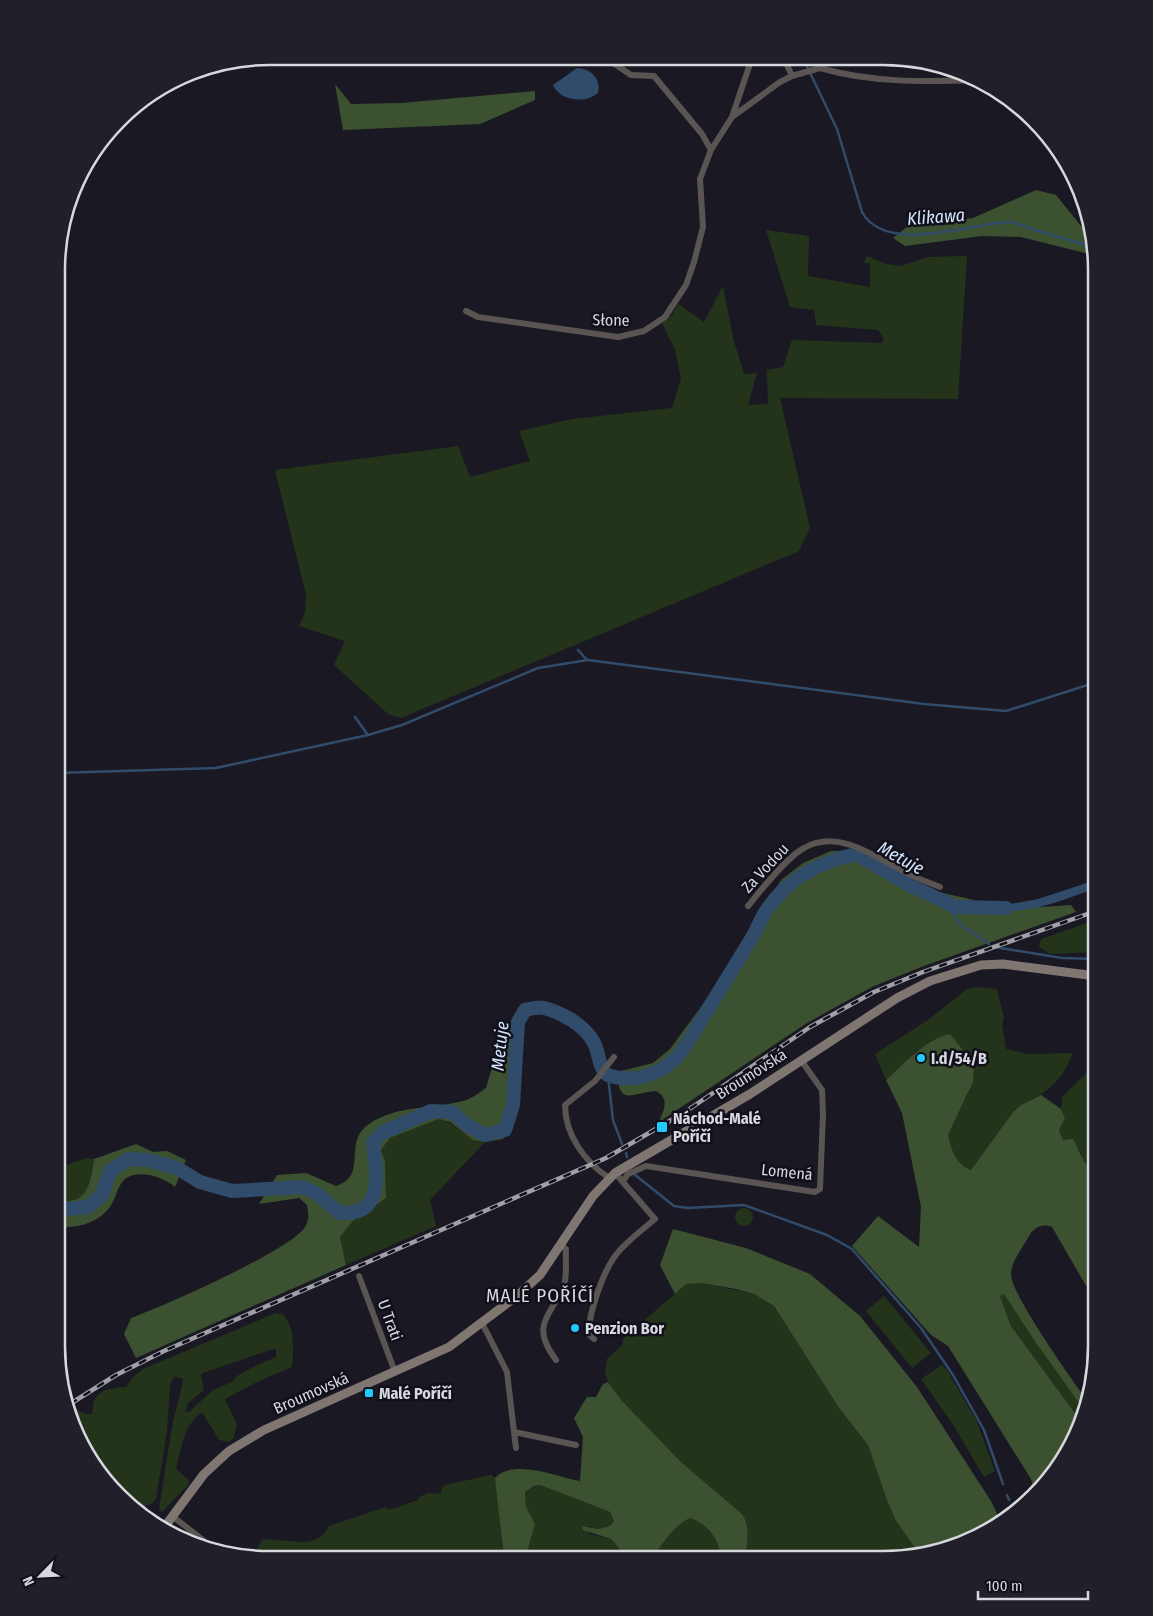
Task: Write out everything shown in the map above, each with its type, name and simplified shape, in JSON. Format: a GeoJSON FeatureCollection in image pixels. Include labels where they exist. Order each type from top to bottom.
{"type":"FeatureCollection","features":[{"type":"Feature","properties":{"kind":"main road","name":"Broumovská"},"geometry":{"type":"LineString","coordinates":[[167,1524],[212,1466],[239,1444],[264,1430],[450,1348],[482,1323],[531,1284],[547,1266],[580,1214],[612,1175],[801,1060],[907,992],[970,967],[1002,964],[1088,975]]}},
{"type":"Feature","properties":{"kind":"street"},"geometry":{"type":"LineString","coordinates":[[616,65],[631,75],[654,76],[702,134],[711,150]]}},
{"type":"Feature","properties":{"kind":"street","name":"Słone"},"geometry":{"type":"LineString","coordinates":[[466,311],[478,317],[607,336],[635,335],[653,326],[673,308],[686,285],[703,227],[700,179],[711,150],[732,117],[750,65]]}},
{"type":"Feature","properties":{"kind":"street"},"geometry":{"type":"LineString","coordinates":[[787,65],[792,76]]}},
{"type":"Feature","properties":{"kind":"street"},"geometry":{"type":"LineString","coordinates":[[816,65],[817,69],[916,82],[961,81]]}},
{"type":"Feature","properties":{"kind":"street","name":"Słone"},"geometry":{"type":"LineString","coordinates":[[732,117],[756,98],[792,76],[817,69]]}},
{"type":"Feature","properties":{"kind":"street","name":"Za Vodou"},"geometry":{"type":"LineString","coordinates":[[748,906],[803,848],[823,842],[834,841],[853,846],[908,874],[940,887]]}},
{"type":"Feature","properties":{"kind":"street"},"geometry":{"type":"LineString","coordinates":[[594,1339],[588,1334],[590,1317],[601,1285],[618,1251],[655,1218],[623,1181],[584,1156],[570,1131],[566,1115],[566,1105],[595,1082],[614,1057]]}},
{"type":"Feature","properties":{"kind":"street","name":"Lomená"},"geometry":{"type":"LineString","coordinates":[[623,1181],[628,1174],[646,1166],[815,1192],[820,1189],[822,1090],[801,1060]]}},
{"type":"Feature","properties":{"kind":"street"},"geometry":{"type":"LineString","coordinates":[[556,1360],[546,1346],[543,1331],[549,1310],[564,1286],[566,1249],[561,1245]]}},
{"type":"Feature","properties":{"kind":"street","name":"U Trati"},"geometry":{"type":"LineString","coordinates":[[359,1276],[395,1372]]}},
{"type":"Feature","properties":{"kind":"street"},"geometry":{"type":"LineString","coordinates":[[482,1323],[508,1372],[516,1448]]}},
{"type":"Feature","properties":{"kind":"street"},"geometry":{"type":"LineString","coordinates":[[514,1432],[576,1445]]}},
{"type":"Feature","properties":{"kind":"street"},"geometry":{"type":"LineString","coordinates":[[172,1516],[202,1539]]}},
{"type":"Feature","properties":{"kind":"green space"},"geometry":{"type":"Polygon","coordinates":[[[335,84],[351,104],[401,103],[535,91],[535,100],[480,124],[343,130],[335,84]]]}},
{"type":"Feature","properties":{"kind":"green space"},"geometry":{"type":"Polygon","coordinates":[[[1036,190],[1056,195],[1083,227],[1088,254],[1021,237],[982,236],[905,246],[893,238],[907,227],[973,218],[1036,190]]]}},
{"type":"Feature","properties":{"kind":"green space"},"geometry":{"type":"Polygon","coordinates":[[[766,230],[809,236],[808,276],[870,287],[870,263],[864,263],[867,256],[886,264],[900,266],[928,257],[967,256],[958,399],[780,398],[810,528],[799,551],[401,718],[388,714],[334,665],[345,641],[299,626],[305,613],[306,594],[275,470],[458,446],[470,477],[530,461],[519,431],[572,419],[672,408],[681,379],[675,350],[662,323],[672,315],[678,304],[704,322],[723,286],[733,338],[744,374],[757,373],[748,405],[768,404],[767,370],[783,367],[792,340],[882,343],[884,338],[878,330],[816,325],[814,310],[790,307],[766,230]]]}},
{"type":"Feature","properties":{"kind":"green space"},"geometry":{"type":"Polygon","coordinates":[[[831,851],[839,851],[885,865],[938,892],[970,899],[997,910],[1071,905],[1076,912],[921,967],[872,987],[807,1023],[659,1122],[665,1105],[663,1097],[656,1091],[633,1095],[624,1094],[620,1090],[617,1072],[653,1063],[670,1049],[723,977],[781,880],[803,863],[831,851]]]}},
{"type":"Feature","properties":{"kind":"green space"},"geometry":{"type":"Polygon","coordinates":[[[1088,923],[1088,952],[1050,954],[1039,947],[1041,939],[1088,923]]]}},
{"type":"Feature","properties":{"kind":"green space"},"geometry":{"type":"Polygon","coordinates":[[[973,987],[997,989],[1004,1018],[1002,1025],[1006,1049],[1028,1054],[1073,1053],[1065,1070],[1053,1085],[1013,1112],[971,1170],[958,1160],[948,1135],[969,1091],[918,1050],[886,1080],[875,1054],[928,1020],[966,990],[973,987]]]}},
{"type":"Feature","properties":{"kind":"green space"},"geometry":{"type":"Polygon","coordinates":[[[522,1029],[522,1058],[516,1099],[503,1139],[485,1142],[473,1140],[450,1122],[439,1119],[390,1138],[381,1150],[385,1161],[386,1198],[353,1221],[340,1237],[346,1265],[136,1358],[124,1334],[131,1318],[252,1263],[295,1237],[305,1227],[308,1219],[307,1205],[299,1198],[259,1204],[277,1175],[306,1173],[336,1186],[346,1181],[354,1167],[357,1140],[361,1131],[369,1124],[392,1113],[454,1103],[474,1096],[486,1088],[500,1040],[508,1030],[522,1029]]]}},
{"type":"Feature","properties":{"kind":"green space"},"geometry":{"type":"Polygon","coordinates":[[[950,1034],[974,1064],[973,1082],[948,1135],[953,1151],[961,1164],[971,1170],[1013,1112],[1021,1105],[1041,1095],[1061,1109],[1065,1118],[1059,1130],[1063,1140],[1073,1139],[1088,1165],[1088,1288],[1052,1227],[1045,1225],[1033,1230],[1016,1258],[1011,1273],[1013,1283],[1031,1317],[1082,1394],[1079,1404],[1004,1294],[1000,1296],[1011,1326],[1076,1415],[1061,1449],[1046,1471],[1033,1485],[948,1346],[931,1335],[852,1246],[878,1216],[919,1247],[921,1207],[902,1113],[886,1080],[923,1047],[950,1034]]]}},
{"type":"Feature","properties":{"kind":"green space"},"geometry":{"type":"Polygon","coordinates":[[[1088,1072],[1088,1165],[1079,1149],[1063,1140],[1059,1130],[1065,1118],[1061,1109],[1062,1097],[1088,1072]]]}},
{"type":"Feature","properties":{"kind":"green space"},"geometry":{"type":"Polygon","coordinates":[[[439,1119],[446,1121],[472,1138],[485,1142],[430,1200],[436,1226],[346,1265],[340,1237],[353,1221],[386,1198],[385,1161],[381,1150],[390,1138],[439,1119]]]}},
{"type":"Feature","properties":{"kind":"green space"},"geometry":{"type":"Polygon","coordinates":[[[136,1144],[153,1152],[167,1151],[186,1160],[175,1187],[164,1180],[150,1175],[129,1176],[121,1184],[110,1207],[101,1216],[86,1224],[65,1227],[65,1201],[75,1200],[86,1191],[94,1159],[136,1144]]]}},
{"type":"Feature","properties":{"kind":"green space"},"geometry":{"type":"Polygon","coordinates":[[[86,1158],[94,1159],[86,1191],[75,1200],[65,1201],[65,1166],[86,1158]]]}},
{"type":"Feature","properties":{"kind":"green space"},"geometry":{"type":"Polygon","coordinates":[[[744,1208],[750,1211],[753,1217],[750,1223],[744,1226],[738,1223],[735,1217],[738,1211],[744,1208]]]}},
{"type":"Feature","properties":{"kind":"green space"},"geometry":{"type":"Polygon","coordinates":[[[673,1229],[746,1248],[810,1274],[860,1316],[917,1387],[991,1501],[998,1516],[962,1535],[936,1544],[915,1548],[896,1521],[868,1445],[839,1408],[774,1306],[754,1294],[702,1283],[686,1284],[675,1294],[660,1265],[673,1229]]]}},
{"type":"Feature","properties":{"kind":"green space"},"geometry":{"type":"Polygon","coordinates":[[[702,1283],[754,1294],[774,1306],[839,1408],[868,1445],[896,1521],[915,1548],[897,1551],[746,1551],[748,1534],[742,1514],[681,1462],[622,1402],[605,1374],[607,1359],[623,1344],[623,1339],[686,1284],[702,1283]]]}},
{"type":"Feature","properties":{"kind":"green space"},"geometry":{"type":"Polygon","coordinates":[[[1004,1293],[1036,1343],[1079,1404],[1076,1415],[1011,1326],[1000,1296],[1004,1293]]]}},
{"type":"Feature","properties":{"kind":"green space"},"geometry":{"type":"Polygon","coordinates":[[[884,1296],[931,1353],[912,1368],[866,1311],[884,1296]]]}},
{"type":"Feature","properties":{"kind":"green space"},"geometry":{"type":"Polygon","coordinates":[[[276,1313],[282,1314],[291,1331],[293,1346],[292,1367],[257,1382],[225,1399],[237,1425],[233,1439],[229,1442],[219,1440],[202,1412],[191,1424],[184,1438],[176,1469],[188,1479],[189,1484],[162,1512],[159,1509],[173,1421],[183,1382],[182,1378],[174,1377],[170,1384],[167,1431],[156,1498],[153,1503],[143,1507],[125,1491],[99,1460],[86,1437],[75,1410],[92,1414],[94,1401],[100,1393],[126,1387],[133,1377],[143,1369],[276,1313]],[[276,1348],[203,1373],[201,1375],[204,1390],[188,1403],[185,1412],[189,1412],[213,1390],[232,1382],[237,1376],[276,1357],[276,1348]]]}},
{"type":"Feature","properties":{"kind":"green space"},"geometry":{"type":"Polygon","coordinates":[[[942,1365],[947,1370],[977,1422],[995,1471],[984,1477],[954,1426],[921,1379],[942,1365]]]}},
{"type":"Feature","properties":{"kind":"green space"},"geometry":{"type":"Polygon","coordinates":[[[608,1382],[622,1401],[681,1462],[742,1514],[747,1524],[746,1551],[720,1551],[712,1534],[702,1524],[690,1518],[673,1531],[657,1551],[621,1551],[611,1539],[583,1530],[582,1526],[598,1529],[610,1526],[614,1521],[610,1512],[540,1485],[534,1486],[525,1492],[526,1506],[535,1524],[527,1551],[503,1551],[495,1478],[503,1472],[513,1469],[524,1469],[536,1470],[580,1481],[583,1437],[574,1418],[587,1397],[596,1397],[603,1384],[608,1382]]]}},
{"type":"Feature","properties":{"kind":"green space"},"geometry":{"type":"Polygon","coordinates":[[[491,1475],[495,1478],[503,1551],[256,1551],[262,1540],[308,1542],[323,1534],[329,1526],[386,1507],[389,1510],[418,1500],[419,1497],[428,1493],[441,1494],[442,1488],[445,1485],[491,1475]]]}},
{"type":"Feature","properties":{"kind":"green space"},"geometry":{"type":"Polygon","coordinates":[[[540,1485],[610,1512],[614,1521],[610,1526],[598,1529],[588,1526],[589,1534],[611,1539],[621,1551],[527,1551],[535,1524],[526,1506],[525,1492],[540,1485]]]}},
{"type":"Feature","properties":{"kind":"green space"},"geometry":{"type":"Polygon","coordinates":[[[690,1518],[702,1524],[712,1534],[720,1551],[657,1551],[673,1531],[690,1518]]]}},
{"type":"Feature","properties":{"kind":"water"},"geometry":{"type":"Polygon","coordinates":[[[577,68],[587,70],[594,75],[598,83],[598,93],[580,100],[561,95],[556,90],[553,85],[577,68]]]}},
{"type":"Feature","properties":{"kind":"water"},"geometry":{"type":"Polygon","coordinates":[[[1088,883],[1088,891],[1043,906],[1015,911],[987,908],[1038,899],[1088,883]]]}},
{"type":"Feature","properties":{"kind":"waterway","name":"Klikawa"},"geometry":{"type":"LineString","coordinates":[[806,65],[837,129],[862,212],[874,225],[889,232],[908,235],[929,234],[1009,222],[1086,245]]}},
{"type":"Feature","properties":{"kind":"waterway"},"geometry":{"type":"LineString","coordinates":[[578,650],[587,660]]}},
{"type":"Feature","properties":{"kind":"waterway"},"geometry":{"type":"LineString","coordinates":[[65,773],[216,768],[368,735],[402,725],[538,668],[588,660],[924,704],[1006,711],[1088,685]]}},
{"type":"Feature","properties":{"kind":"waterway"},"geometry":{"type":"LineString","coordinates":[[355,717],[368,735]]}},
{"type":"Feature","properties":{"kind":"waterway","name":"Metuje"},"geometry":{"type":"LineString","coordinates":[[65,1209],[88,1207],[102,1195],[110,1171],[129,1159],[147,1160],[177,1168],[200,1182],[232,1191],[303,1187],[316,1193],[340,1213],[355,1212],[365,1207],[371,1200],[375,1190],[376,1166],[373,1142],[382,1133],[431,1111],[452,1112],[467,1125],[485,1135],[505,1130],[513,1105],[518,1022],[525,1010],[537,1007],[544,1008],[565,1016],[578,1025],[593,1041],[601,1066],[608,1075],[622,1078],[637,1078],[653,1073],[672,1062],[685,1047],[752,937],[765,912],[776,897],[806,872],[830,861],[856,854],[909,885],[956,907],[1006,908]]}},
{"type":"Feature","properties":{"kind":"waterway"},"geometry":{"type":"LineString","coordinates":[[945,903],[961,925],[989,944]]}},
{"type":"Feature","properties":{"kind":"waterway"},"geometry":{"type":"LineString","coordinates":[[994,947],[1062,958],[1088,959]]}},
{"type":"Feature","properties":{"kind":"waterway"},"geometry":{"type":"LineString","coordinates":[[608,1076],[613,1120],[622,1144]]}},
{"type":"Feature","properties":{"kind":"waterway"},"geometry":{"type":"LineString","coordinates":[[626,1153],[627,1157]]}},
{"type":"Feature","properties":{"kind":"waterway"},"geometry":{"type":"LineString","coordinates":[[634,1174],[674,1206],[688,1208],[744,1205],[827,1235],[852,1249],[921,1328],[953,1375],[984,1430],[1003,1484]]}},
{"type":"Feature","properties":{"kind":"waterway"},"geometry":{"type":"LineString","coordinates":[[1007,1495],[1009,1500]]}},
{"type":"Feature","properties":{"kind":"railway"},"geometry":{"type":"LineString","coordinates":[[73,1402],[116,1375],[164,1351],[606,1158],[685,1112],[810,1027],[874,992],[923,972],[1088,914]]}},
{"type":"Feature","properties":{"kind":"place","name":"I.d/54/B"},"geometry":{"type":"Point","coordinates":[921,1058]}},
{"type":"Feature","properties":{"kind":"place","name":"Náchod-Malé Poříčí"},"geometry":{"type":"Point","coordinates":[662,1127]}},
{"type":"Feature","properties":{"kind":"place","name":"Penzion Bor"},"geometry":{"type":"Point","coordinates":[575,1328]}},
{"type":"Feature","properties":{"kind":"place","name":"Malé Poříčí"},"geometry":{"type":"Point","coordinates":[369,1393]}},
{"type":"Feature","properties":{"kind":"district","name":"MALÉ POŘÍČÍ"},"geometry":{"type":"Point","coordinates":[540,1295]}}]}
